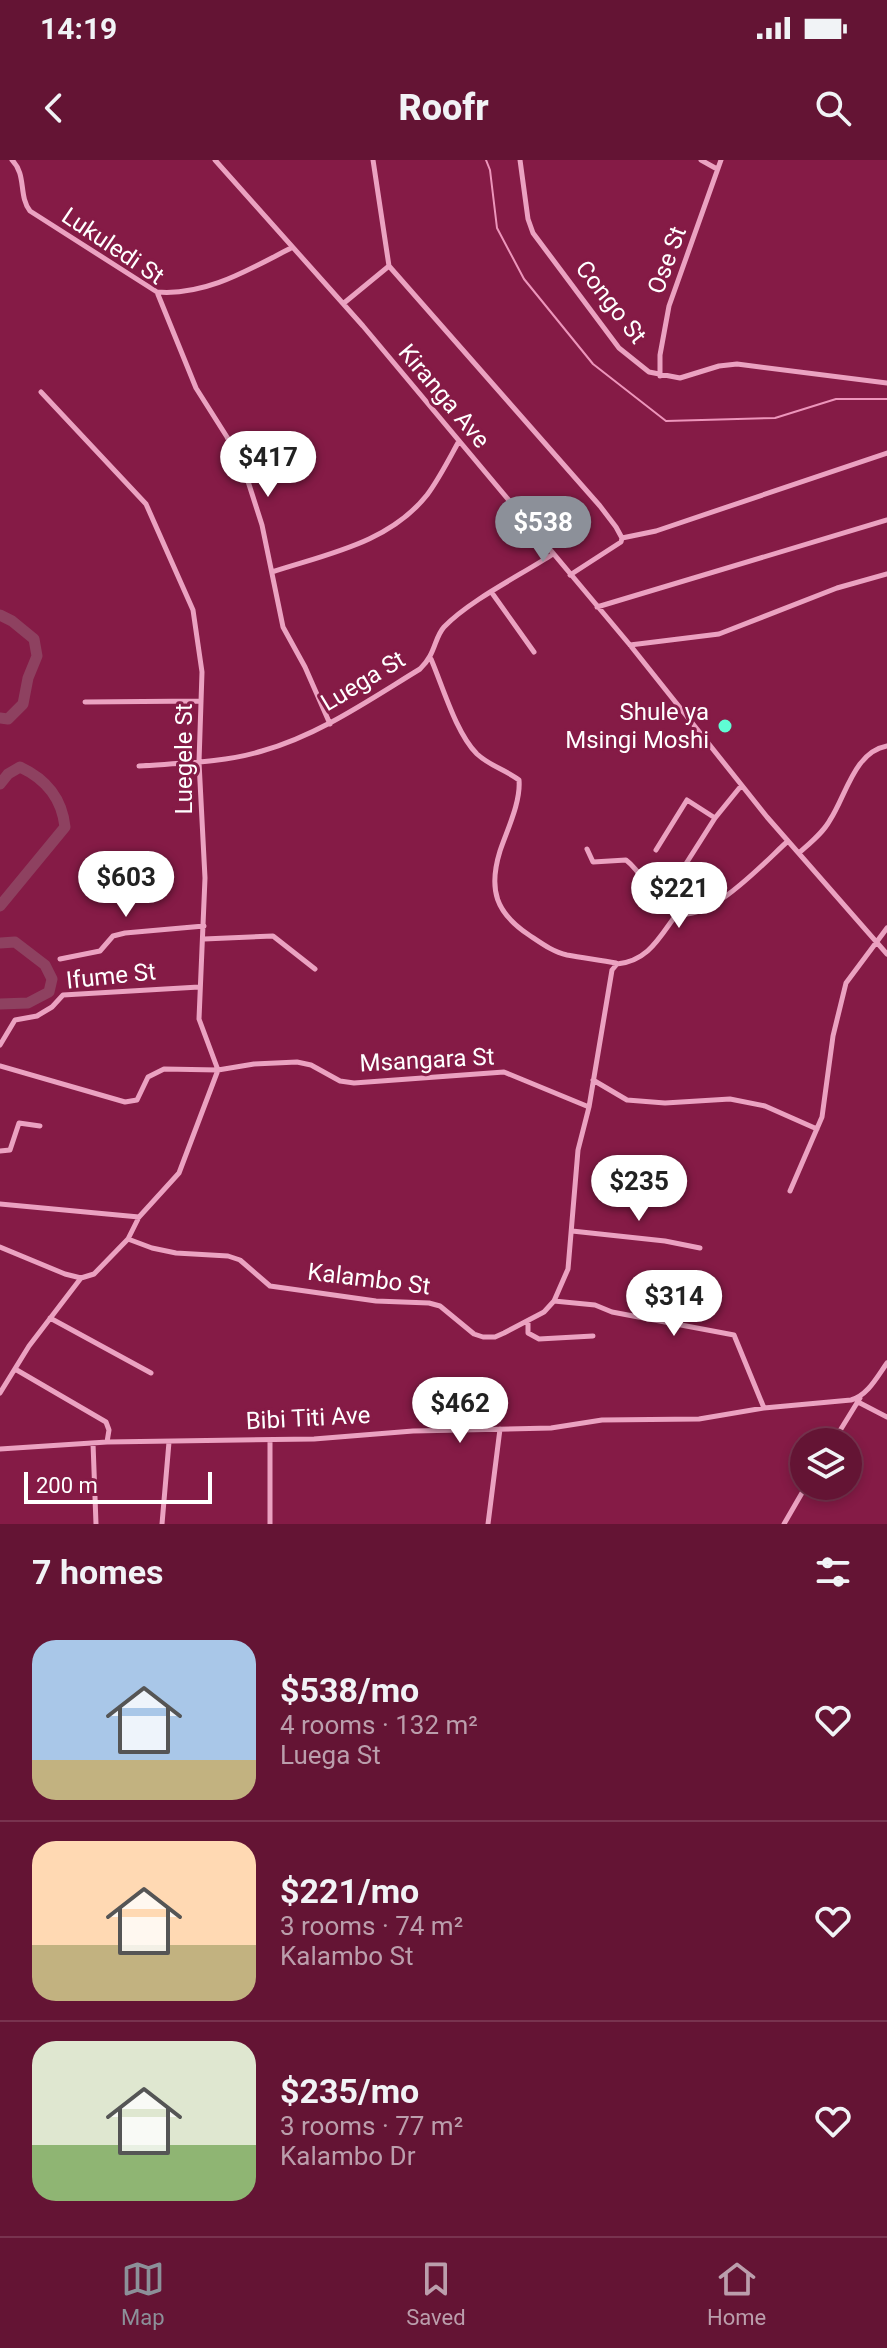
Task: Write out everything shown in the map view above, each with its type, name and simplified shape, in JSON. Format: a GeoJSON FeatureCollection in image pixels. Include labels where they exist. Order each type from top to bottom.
{"type":"FeatureCollection","features":[{"type":"Feature","properties":{"kind":"street","name":"Lukuledi St"},"geometry":{"type":"LineString","coordinates":[[12,160],[22,174],[22,196],[30,211],[157,292],[196,388],[245,472],[262,525],[283,627],[330,724]]}},
{"type":"Feature","properties":{"kind":"street","name":"Kiranga Ave"},"geometry":{"type":"LineString","coordinates":[[215,160],[291,248],[344,303],[630,645],[741,786],[887,954]]}},
{"type":"Feature","properties":{"kind":"street"},"geometry":{"type":"LineString","coordinates":[[373,160],[389,266],[600,506],[622,538]]}},
{"type":"Feature","properties":{"kind":"street","name":"Congo St"},"geometry":{"type":"LineString","coordinates":[[520,160],[528,219],[533,233],[619,348],[649,372],[660,376]]}},
{"type":"Feature","properties":{"kind":"street"},"geometry":{"type":"LineString","coordinates":[[701,160],[717,169]]}},
{"type":"Feature","properties":{"kind":"street","name":"Ose St"},"geometry":{"type":"LineString","coordinates":[[660,376],[660,355],[669,306],[721,160]]}},
{"type":"Feature","properties":{"kind":"street"},"geometry":{"type":"LineString","coordinates":[[157,292],[179,294],[205,289],[291,248]]}},
{"type":"Feature","properties":{"kind":"street"},"geometry":{"type":"LineString","coordinates":[[344,303],[389,266]]}},
{"type":"Feature","properties":{"kind":"street"},"geometry":{"type":"LineString","coordinates":[[660,376],[680,378],[737,364],[887,383]]}},
{"type":"Feature","properties":{"kind":"street","name":"Luegele St"},"geometry":{"type":"LineString","coordinates":[[41,392],[146,504],[193,610],[200,647],[199,762],[205,878],[199,1019],[218,1070]]}},
{"type":"Feature","properties":{"kind":"street"},"geometry":{"type":"LineString","coordinates":[[272,572],[355,545],[390,529],[427,494],[459,441]]}},
{"type":"Feature","properties":{"kind":"street"},"geometry":{"type":"LineString","coordinates":[[622,538],[656,531],[887,453]]}},
{"type":"Feature","properties":{"kind":"street"},"geometry":{"type":"LineString","coordinates":[[597,607],[887,520]]}},
{"type":"Feature","properties":{"kind":"street"},"geometry":{"type":"LineString","coordinates":[[570,575],[621,542],[622,538]]}},
{"type":"Feature","properties":{"kind":"street","name":"Luega St"},"geometry":{"type":"LineString","coordinates":[[139,766],[199,762],[261,752],[330,724],[420,669],[431,659],[445,626],[553,554]]}},
{"type":"Feature","properties":{"kind":"street"},"geometry":{"type":"LineString","coordinates":[[630,645],[719,634],[837,588],[887,574]]}},
{"type":"Feature","properties":{"kind":"street"},"geometry":{"type":"LineString","coordinates":[[492,593],[534,652]]}},
{"type":"Feature","properties":{"kind":"street"},"geometry":{"type":"LineString","coordinates":[[431,659],[467,743],[497,769],[519,780],[517,798],[495,867],[495,889],[500,908],[516,926],[551,949],[617,964],[628,963],[647,954],[676,915]]}},
{"type":"Feature","properties":{"kind":"street"},"geometry":{"type":"LineString","coordinates":[[85,702],[201,701]]}},
{"type":"Feature","properties":{"kind":"street"},"geometry":{"type":"LineString","coordinates":[[799,853],[830,822],[866,756],[887,746]]}},
{"type":"Feature","properties":{"kind":"street"},"geometry":{"type":"LineString","coordinates":[[661,903],[715,818],[741,786]]}},
{"type":"Feature","properties":{"kind":"street"},"geometry":{"type":"LineString","coordinates":[[656,850],[687,800],[715,818]]}},
{"type":"Feature","properties":{"kind":"street"},"geometry":{"type":"LineString","coordinates":[[587,849],[593,862],[622,858],[631,863],[661,903],[676,915],[693,915],[735,889],[788,841]]}},
{"type":"Feature","properties":{"kind":"street"},"geometry":{"type":"LineString","coordinates":[[60,959],[100,951],[113,936],[162,928],[204,926]]}},
{"type":"Feature","properties":{"kind":"street"},"geometry":{"type":"LineString","coordinates":[[790,1191],[824,1110],[833,1036],[846,983],[887,928]]}},
{"type":"Feature","properties":{"kind":"street"},"geometry":{"type":"LineString","coordinates":[[204,939],[273,936],[315,969]]}},
{"type":"Feature","properties":{"kind":"street","name":"Kalambo St"},"geometry":{"type":"LineString","coordinates":[[128,1239],[164,1251],[228,1256],[240,1260],[276,1288],[309,1289],[376,1301],[440,1306],[474,1334],[483,1337],[495,1337],[528,1322],[554,1301],[568,1269],[578,1150],[589,1107],[610,977],[617,964]]}},
{"type":"Feature","properties":{"kind":"street","name":"Ifume St"},"geometry":{"type":"LineString","coordinates":[[0,1045],[12,1022],[37,1016],[52,1007],[63,995],[199,987]]}},
{"type":"Feature","properties":{"kind":"street","name":"Msangara St"},"geometry":{"type":"LineString","coordinates":[[0,1066],[125,1102],[137,1100],[143,1083],[154,1072],[164,1069],[218,1070],[297,1062],[311,1065],[340,1081],[354,1083],[504,1072],[589,1107]]}},
{"type":"Feature","properties":{"kind":"street"},"geometry":{"type":"LineString","coordinates":[[0,1393],[81,1278],[94,1274],[128,1239],[139,1217],[179,1173],[218,1070]]}},
{"type":"Feature","properties":{"kind":"street"},"geometry":{"type":"LineString","coordinates":[[593,1080],[627,1100],[665,1103],[730,1099],[755,1103],[817,1129]]}},
{"type":"Feature","properties":{"kind":"street"},"geometry":{"type":"LineString","coordinates":[[0,1151],[10,1150],[19,1123],[40,1126]]}},
{"type":"Feature","properties":{"kind":"street"},"geometry":{"type":"LineString","coordinates":[[0,1204],[139,1217]]}},
{"type":"Feature","properties":{"kind":"street"},"geometry":{"type":"LineString","coordinates":[[572,1231],[700,1248]]}},
{"type":"Feature","properties":{"kind":"street"},"geometry":{"type":"LineString","coordinates":[[0,1247],[81,1278]]}},
{"type":"Feature","properties":{"kind":"street"},"geometry":{"type":"LineString","coordinates":[[554,1301],[595,1305],[612,1312],[734,1335],[764,1408]]}},
{"type":"Feature","properties":{"kind":"street"},"geometry":{"type":"LineString","coordinates":[[50,1318],[151,1373]]}},
{"type":"Feature","properties":{"kind":"street"},"geometry":{"type":"LineString","coordinates":[[528,1322],[528,1333],[539,1339],[593,1336]]}},
{"type":"Feature","properties":{"kind":"street"},"geometry":{"type":"LineString","coordinates":[[842,1428],[887,1363]]}},
{"type":"Feature","properties":{"kind":"street"},"geometry":{"type":"LineString","coordinates":[[15,1369],[106,1422],[109,1430],[107,1442]]}},
{"type":"Feature","properties":{"kind":"street"},"geometry":{"type":"LineString","coordinates":[[859,1400],[887,1417]]}},
{"type":"Feature","properties":{"kind":"street","name":"Bibi Titi Ave"},"geometry":{"type":"LineString","coordinates":[[0,1449],[107,1442],[270,1440],[551,1428],[602,1420],[699,1419],[764,1408],[859,1400]]}},
{"type":"Feature","properties":{"kind":"street"},"geometry":{"type":"LineString","coordinates":[[488,1524],[500,1429]]}},
{"type":"Feature","properties":{"kind":"street"},"geometry":{"type":"LineString","coordinates":[[270,1440],[270,1524]]}},
{"type":"Feature","properties":{"kind":"street"},"geometry":{"type":"LineString","coordinates":[[162,1524],[169,1442]]}},
{"type":"Feature","properties":{"kind":"street"},"geometry":{"type":"LineString","coordinates":[[93,1443],[96,1524]]}},
{"type":"Feature","properties":{"kind":"street"},"geometry":{"type":"LineString","coordinates":[[784,1524],[798,1500]]}},
{"type":"Feature","properties":{"kind":"waterway"},"geometry":{"type":"LineString","coordinates":[[486,160],[497,228],[524,279],[593,364],[666,421],[775,418],[836,399],[887,399]]}},
{"type":"Feature","properties":{"kind":"waterway"},"geometry":{"type":"LineString","coordinates":[[0,615],[34,639],[37,656],[28,678],[23,704],[8,719],[0,718]]}},
{"type":"Feature","properties":{"kind":"waterway"},"geometry":{"type":"LineString","coordinates":[[0,784],[8,774],[20,767],[29,772],[51,791],[65,827],[0,906]]}},
{"type":"Feature","properties":{"kind":"waterway"},"geometry":{"type":"LineString","coordinates":[[0,943],[15,942],[45,965],[52,979],[49,992],[28,1003],[0,1004]]}},
{"type":"Feature","properties":{"kind":"place","name":"Shule ya Msingi Moshi"},"geometry":{"type":"Point","coordinates":[725,726]}}]}
